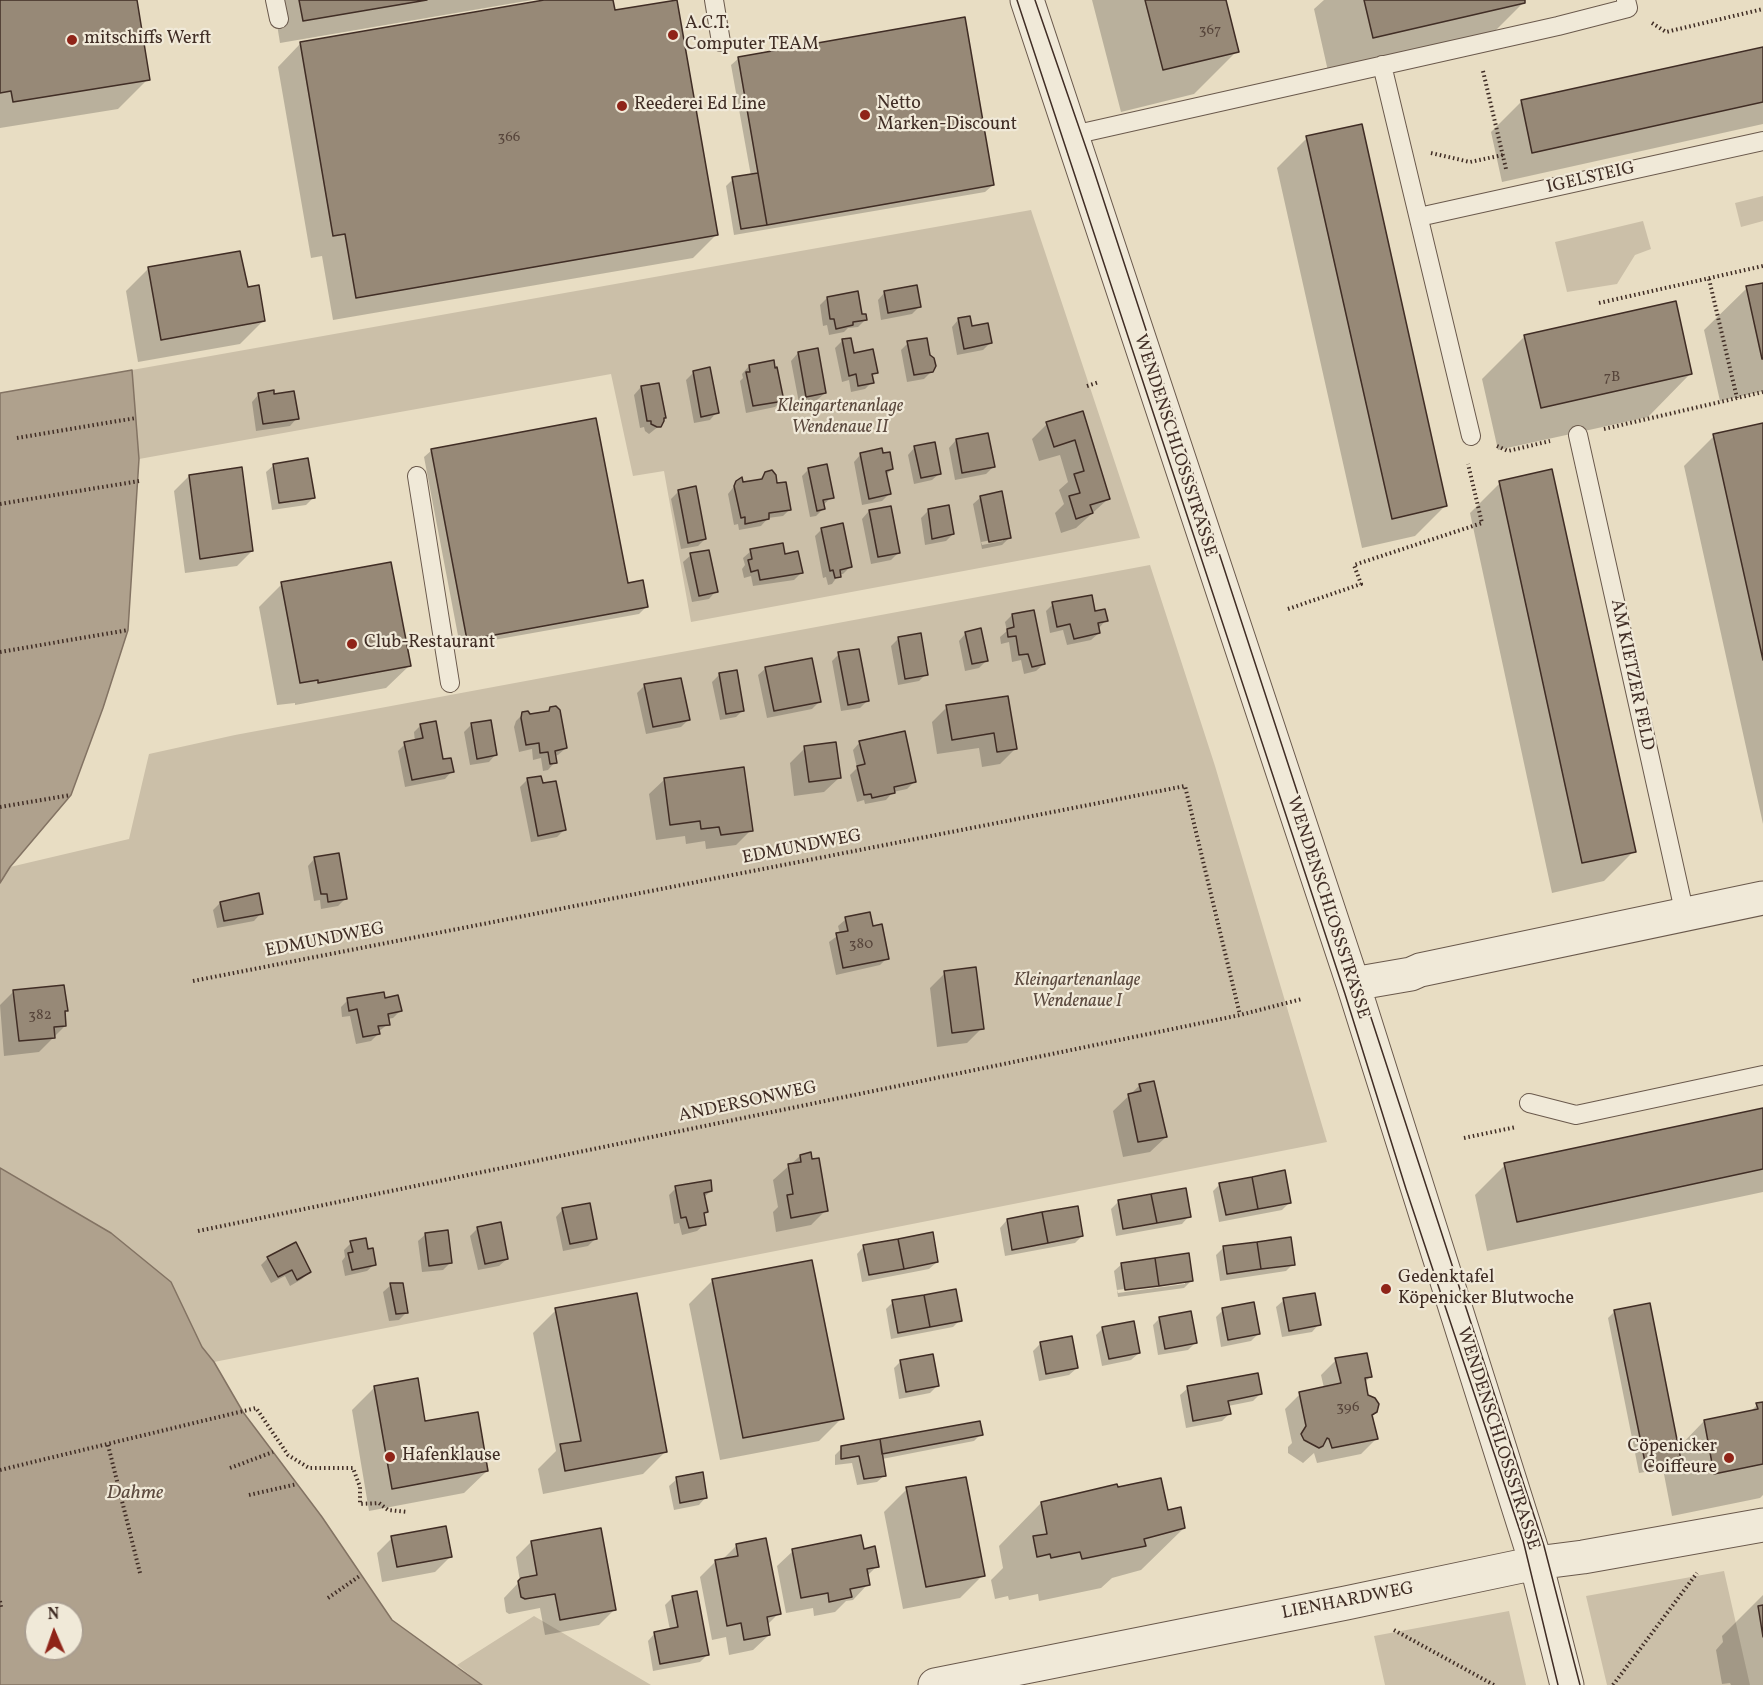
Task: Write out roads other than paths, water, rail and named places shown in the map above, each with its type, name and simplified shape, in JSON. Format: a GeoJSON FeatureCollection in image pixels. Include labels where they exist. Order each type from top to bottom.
{"type":"FeatureCollection","features":[{"type":"Feature","properties":{"kind":"street","name":"WENDENSCHLOSSSTRASSE"},"geometry":{"type":"LineString","coordinates":[[1027,0],[1353,984],[1536,1563],[1567,1685]]}},
{"type":"Feature","properties":{"kind":"street"},"geometry":{"type":"LineString","coordinates":[[1353,984],[1411,974],[1478,956],[1763,897]]}},
{"type":"Feature","properties":{"kind":"street","name":"LIENHARDWEG"},"geometry":{"type":"LineString","coordinates":[[935,1685],[1358,1601],[1536,1563],[1583,1557],[1763,1525]]}},
{"type":"Feature","properties":{"kind":"lane"},"geometry":{"type":"LineString","coordinates":[[275,0],[279,19]]}},
{"type":"Feature","properties":{"kind":"lane"},"geometry":{"type":"LineString","coordinates":[[714,0],[721,42]]}},
{"type":"Feature","properties":{"kind":"lane"},"geometry":{"type":"LineString","coordinates":[[1072,135],[1477,44],[1627,4]]}},
{"type":"Feature","properties":{"kind":"lane"},"geometry":{"type":"LineString","coordinates":[[1383,65],[1471,436]]}},
{"type":"Feature","properties":{"kind":"lane","name":"IGELSTEIG"},"geometry":{"type":"LineString","coordinates":[[1419,218],[1763,141]]}},
{"type":"Feature","properties":{"kind":"lane","name":"AM KIETZER FELD"},"geometry":{"type":"LineString","coordinates":[[1578,435],[1684,915]]}},
{"type":"Feature","properties":{"kind":"lane"},"geometry":{"type":"LineString","coordinates":[[417,476],[450,683]]}},
{"type":"Feature","properties":{"kind":"lane"},"geometry":{"type":"LineString","coordinates":[[1529,1103],[1576,1115],[1763,1075]]}},
{"type":"Feature","properties":{"kind":"water"},"geometry":{"type":"Polygon","coordinates":[[[132,370],[139,459],[128,630],[103,708],[71,795],[10,867],[0,883],[0,393],[132,370]]]}},
{"type":"Feature","properties":{"kind":"water","name":"Dahme"},"geometry":{"type":"Polygon","coordinates":[[[0,1168],[111,1233],[171,1282],[202,1347],[214,1362],[243,1412],[322,1517],[392,1620],[482,1685],[0,1685],[0,1168]]]}},
{"type":"Feature","properties":{"kind":"tram line"},"geometry":{"type":"LineString","coordinates":[[1017,0],[1523,1540],[1558,1685]]}},
{"type":"Feature","properties":{"kind":"tram line"},"geometry":{"type":"LineString","coordinates":[[1035,0],[1093,168],[1544,1546],[1580,1685]]}},
{"type":"Feature","properties":{"kind":"place","name":"A.C.T. Computer TEAM"},"geometry":{"type":"Point","coordinates":[673,35]}},
{"type":"Feature","properties":{"kind":"place","name":"mitschiffs Werft"},"geometry":{"type":"Point","coordinates":[72,40]}},
{"type":"Feature","properties":{"kind":"place","name":"Reederei Ed Line"},"geometry":{"type":"Point","coordinates":[622,106]}},
{"type":"Feature","properties":{"kind":"place","name":"Netto Marken-Discount"},"geometry":{"type":"Point","coordinates":[865,115]}},
{"type":"Feature","properties":{"kind":"place","name":"Club-Restaurant"},"geometry":{"type":"Point","coordinates":[352,644]}},
{"type":"Feature","properties":{"kind":"place","name":"Gedenktafel Köpenicker Blutwoche"},"geometry":{"type":"Point","coordinates":[1386,1289]}},
{"type":"Feature","properties":{"kind":"place","name":"Hafenklause"},"geometry":{"type":"Point","coordinates":[390,1457]}},
{"type":"Feature","properties":{"kind":"place","name":"Cöpenicker Coiffeure"},"geometry":{"type":"Point","coordinates":[1729,1458]}},
{"type":"Feature","properties":{"kind":"park label","name":"Kleingartenanlage Wendenaue II"},"geometry":{"type":"Point","coordinates":[840,418]}},
{"type":"Feature","properties":{"kind":"park label","name":"Kleingartenanlage Wendenaue I"},"geometry":{"type":"Point","coordinates":[1077,992]}}]}
